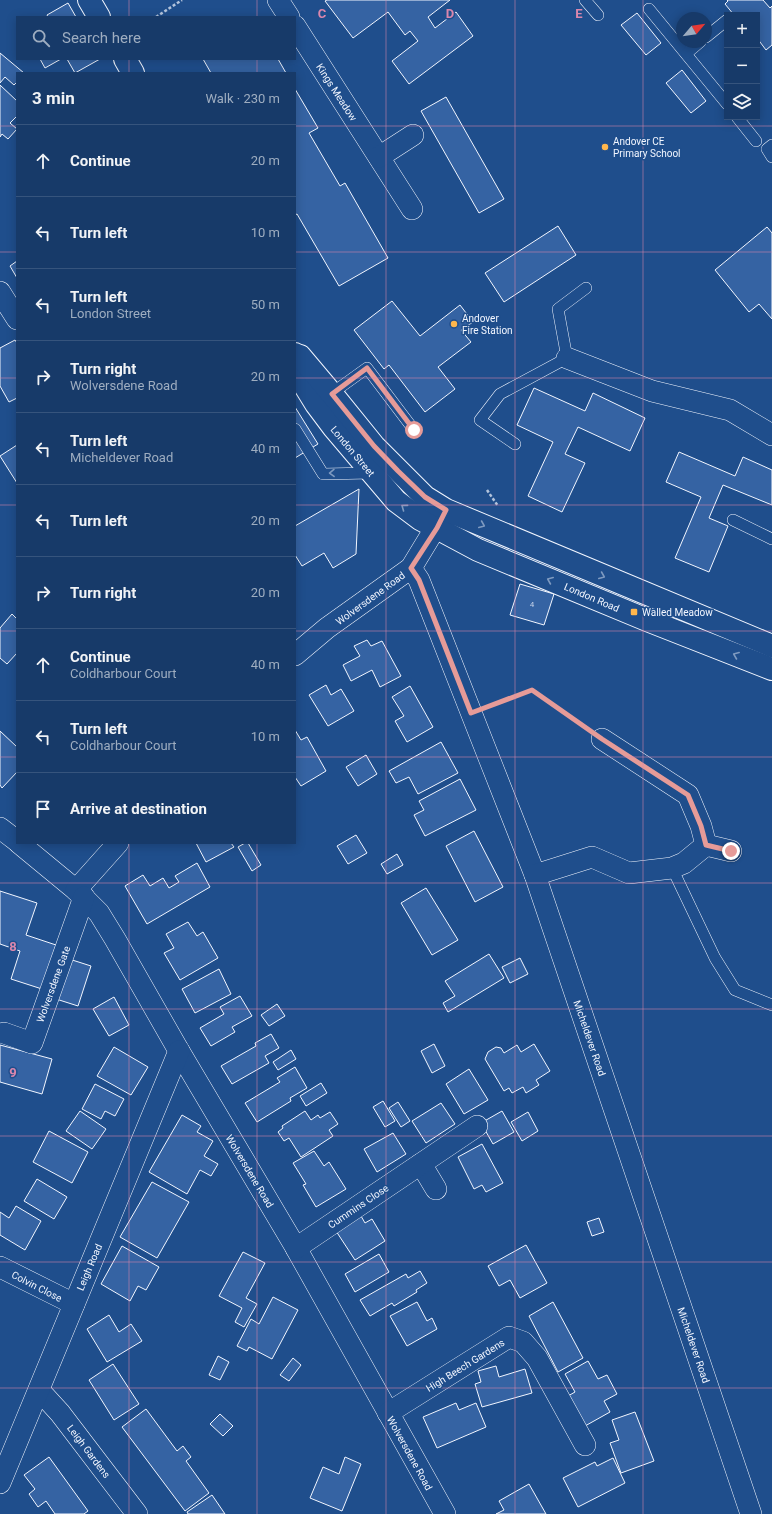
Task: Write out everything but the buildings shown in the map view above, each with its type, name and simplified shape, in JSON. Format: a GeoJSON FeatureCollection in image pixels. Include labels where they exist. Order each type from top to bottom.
{"type":"FeatureCollection","features":[{"type":"Feature","properties":{"kind":"street"},"geometry":{"type":"LineString","coordinates":[[89,0],[99,16]]}},
{"type":"Feature","properties":{"kind":"street"},"geometry":{"type":"LineString","coordinates":[[278,0],[288,16]]}},
{"type":"Feature","properties":{"kind":"street","name":"Kings Meadow"},"geometry":{"type":"LineString","coordinates":[[296,28],[412,209]]}},
{"type":"Feature","properties":{"kind":"street"},"geometry":{"type":"LineString","coordinates":[[126,60],[132,72]]}},
{"type":"Feature","properties":{"kind":"street"},"geometry":{"type":"LineString","coordinates":[[379,157],[413,135]]}},
{"type":"Feature","properties":{"kind":"street"},"geometry":{"type":"LineString","coordinates":[[0,292],[16,317]]}},
{"type":"Feature","properties":{"kind":"street","name":"London Street"},"geometry":{"type":"LineString","coordinates":[[296,352],[324,399],[334,428],[371,473],[396,501],[420,519],[442,519]]}},
{"type":"Feature","properties":{"kind":"street"},"geometry":{"type":"LineString","coordinates":[[568,358],[652,390],[730,410],[772,434]]}},
{"type":"Feature","properties":{"kind":"street","name":"London Street"},"geometry":{"type":"LineString","coordinates":[[296,359],[300,378],[374,446],[425,497],[442,519]]}},
{"type":"Feature","properties":{"kind":"street"},"geometry":{"type":"LineString","coordinates":[[442,519],[772,646]]}},
{"type":"Feature","properties":{"kind":"street","name":"Wolversdene Road"},"geometry":{"type":"LineString","coordinates":[[296,654],[327,628],[411,568],[442,519]]}},
{"type":"Feature","properties":{"kind":"street","name":"London Road"},"geometry":{"type":"LineString","coordinates":[[442,519],[478,550],[772,670]]}},
{"type":"Feature","properties":{"kind":"street","name":"Micheldever Road"},"geometry":{"type":"LineString","coordinates":[[411,568],[419,580],[535,876],[751,1514]]}},
{"type":"Feature","properties":{"kind":"street"},"geometry":{"type":"LineString","coordinates":[[602,739],[688,795],[701,826],[706,845]]}},
{"type":"Feature","properties":{"kind":"street","name":"Wolversdene Road"},"geometry":{"type":"LineString","coordinates":[[0,828],[16,840]]}},
{"type":"Feature","properties":{"kind":"street","name":"Wolversdene Road"},"geometry":{"type":"LineString","coordinates":[[20,844],[80,894],[99,913],[296,1248],[445,1514]]}},
{"type":"Feature","properties":{"kind":"street"},"geometry":{"type":"LineString","coordinates":[[80,894],[117,844]]}},
{"type":"Feature","properties":{"kind":"street"},"geometry":{"type":"LineString","coordinates":[[706,845],[731,851]]}},
{"type":"Feature","properties":{"kind":"street"},"geometry":{"type":"LineString","coordinates":[[535,876],[592,857],[629,874],[672,868],[684,863],[706,845]]}},
{"type":"Feature","properties":{"kind":"street","name":"Wolversdene Gate"},"geometry":{"type":"LineString","coordinates":[[4,1033],[32,1043],[80,894]]}},
{"type":"Feature","properties":{"kind":"street","name":"Leigh Road"},"geometry":{"type":"LineString","coordinates":[[0,1483],[179,1051]]}},
{"type":"Feature","properties":{"kind":"street","name":"Cummins Close"},"geometry":{"type":"LineString","coordinates":[[296,1248],[477,1126]]}},
{"type":"Feature","properties":{"kind":"street"},"geometry":{"type":"LineString","coordinates":[[421,1164],[436,1189]]}},
{"type":"Feature","properties":{"kind":"street","name":"Colvin Close"},"geometry":{"type":"LineString","coordinates":[[0,1267],[74,1304]]}},
{"type":"Feature","properties":{"kind":"street","name":"High Beech Gardens"},"geometry":{"type":"LineString","coordinates":[[388,1414],[509,1337],[523,1342],[537,1358],[585,1445]]}},
{"type":"Feature","properties":{"kind":"street","name":"Leigh Gardens"},"geometry":{"type":"LineString","coordinates":[[39,1390],[60,1413],[137,1514]]}},
{"type":"Feature","properties":{"kind":"lane"},"geometry":{"type":"LineString","coordinates":[[586,0],[598,15]]}},
{"type":"Feature","properties":{"kind":"lane"},"geometry":{"type":"LineString","coordinates":[[649,9],[687,53],[724,100]]}},
{"type":"Feature","properties":{"kind":"lane"},"geometry":{"type":"LineString","coordinates":[[712,33],[724,23]]}},
{"type":"Feature","properties":{"kind":"lane"},"geometry":{"type":"LineString","coordinates":[[687,53],[693,48]]}},
{"type":"Feature","properties":{"kind":"lane"},"geometry":{"type":"LineString","coordinates":[[739,120],[756,141]]}},
{"type":"Feature","properties":{"kind":"lane"},"geometry":{"type":"LineString","coordinates":[[772,145],[767,149],[772,157]]}},
{"type":"Feature","properties":{"kind":"lane"},"geometry":{"type":"LineString","coordinates":[[515,444],[480,420],[500,394],[568,358],[558,309],[586,288]]}},
{"type":"Feature","properties":{"kind":"lane"},"geometry":{"type":"LineString","coordinates":[[324,399],[367,368],[414,430]]}},
{"type":"Feature","properties":{"kind":"lane"},"geometry":{"type":"LineString","coordinates":[[296,431],[323,474],[371,473]]}},
{"type":"Feature","properties":{"kind":"lane"},"geometry":{"type":"LineString","coordinates":[[733,520],[772,539]]}},
{"type":"Feature","properties":{"kind":"lane"},"geometry":{"type":"LineString","coordinates":[[672,868],[715,958],[736,990],[772,1004]]}},
{"type":"Feature","properties":{"kind":"path"},"geometry":{"type":"LineString","coordinates":[[158,16],[182,0]]}},
{"type":"Feature","properties":{"kind":"path"},"geometry":{"type":"LineString","coordinates":[[471,713],[532,690],[602,739]]}},
{"type":"Feature","properties":{"kind":"place","name":"Andover CE Primary School"},"geometry":{"type":"Point","coordinates":[605,147]}},
{"type":"Feature","properties":{"kind":"place","name":"Andover Fire Station"},"geometry":{"type":"Point","coordinates":[454,324]}},
{"type":"Feature","properties":{"kind":"place","name":"Walled Meadow"},"geometry":{"type":"Point","coordinates":[634,612]}},
{"type":"Feature","properties":{"kind":"route"},"geometry":{"type":"LineString","coordinates":[[414,430],[367,368],[332,394],[374,446],[398,471],[425,497],[446,510],[437,528],[411,568],[419,580],[471,713],[532,690],[602,739],[688,795],[701,826],[706,845],[731,851]]}}]}
